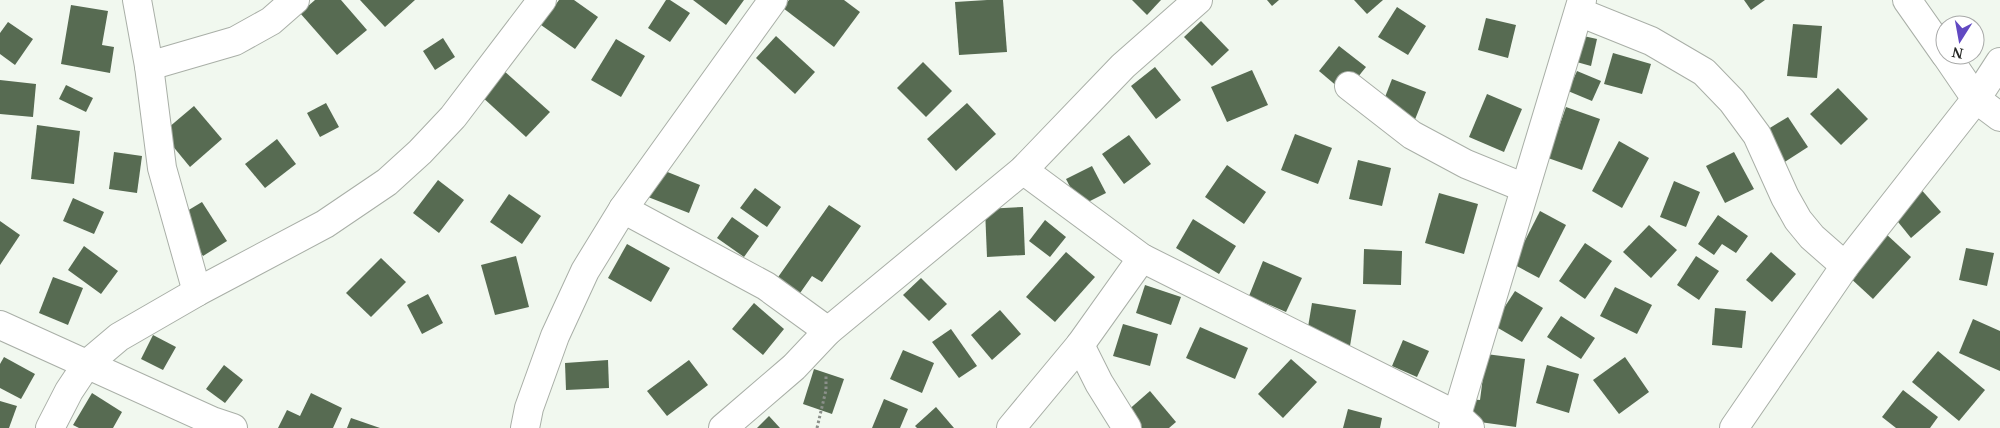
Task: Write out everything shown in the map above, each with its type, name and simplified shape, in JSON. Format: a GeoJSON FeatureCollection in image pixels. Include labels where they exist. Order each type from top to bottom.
{"type":"FeatureCollection","features":[{"type":"Feature","properties":{"kind":"street"},"geometry":{"type":"LineString","coordinates":[[137,0],[162,168],[197,292]]}},
{"type":"Feature","properties":{"kind":"street"},"geometry":{"type":"LineString","coordinates":[[148,66],[235,41],[271,21],[296,0]]}},
{"type":"Feature","properties":{"kind":"street"},"geometry":{"type":"LineString","coordinates":[[50,428],[69,391],[87,364],[119,337],[197,292],[326,224],[386,182],[420,152],[453,116],[542,0]]}},
{"type":"Feature","properties":{"kind":"street"},"geometry":{"type":"LineString","coordinates":[[525,428],[529,408],[555,336],[586,271],[623,209],[773,0]]}},
{"type":"Feature","properties":{"kind":"street"},"geometry":{"type":"LineString","coordinates":[[723,428],[794,367],[828,331],[1024,170],[1123,66],[1198,0]]}},
{"type":"Feature","properties":{"kind":"street"},"geometry":{"type":"LineString","coordinates":[[1907,0],[1935,40]]}},
{"type":"Feature","properties":{"kind":"street"},"geometry":{"type":"LineString","coordinates":[[1024,170],[1142,258],[1460,424],[1525,188],[1580,6],[1651,41],[1704,72],[1732,101],[1757,135],[1785,197],[1798,220],[1812,237],[1844,266]]}},
{"type":"Feature","properties":{"kind":"street"},"geometry":{"type":"LineString","coordinates":[[1734,428],[1844,266],[1976,99],[2000,62]]}},
{"type":"Feature","properties":{"kind":"street"},"geometry":{"type":"LineString","coordinates":[[1953,65],[1976,99],[2000,117]]}},
{"type":"Feature","properties":{"kind":"street"},"geometry":{"type":"LineString","coordinates":[[1349,86],[1412,135],[1466,164],[1525,188]]}},
{"type":"Feature","properties":{"kind":"street"},"geometry":{"type":"LineString","coordinates":[[623,209],[766,286],[828,331]]}},
{"type":"Feature","properties":{"kind":"street"},"geometry":{"type":"LineString","coordinates":[[1011,428],[1080,345],[1142,258]]}},
{"type":"Feature","properties":{"kind":"street"},"geometry":{"type":"LineString","coordinates":[[0,325],[212,421],[233,428]]}},
{"type":"Feature","properties":{"kind":"street"},"geometry":{"type":"LineString","coordinates":[[1080,345],[1099,383],[1127,428]]}},
{"type":"Feature","properties":{"kind":"path"},"geometry":{"type":"LineString","coordinates":[[817,428],[826,390],[828,331]]}},
{"type":"Feature","properties":{"kind":"building"},"geometry":{"type":"Polygon","coordinates":[[[315,0],[341,0],[367,30],[337,55],[300,13],[315,0]]]}},
{"type":"Feature","properties":{"kind":"building"},"geometry":{"type":"Polygon","coordinates":[[[360,0],[415,0],[385,27],[360,0]]]}},
{"type":"Feature","properties":{"kind":"building"},"geometry":{"type":"Polygon","coordinates":[[[559,0],[574,0],[598,17],[575,49],[541,25],[559,0]]]}},
{"type":"Feature","properties":{"kind":"building"},"geometry":{"type":"Polygon","coordinates":[[[666,0],[670,0],[690,13],[670,42],[648,28],[666,0]]]}},
{"type":"Feature","properties":{"kind":"building"},"geometry":{"type":"Polygon","coordinates":[[[693,0],[744,0],[726,25],[693,0]]]}},
{"type":"Feature","properties":{"kind":"building"},"geometry":{"type":"Polygon","coordinates":[[[789,0],[844,0],[860,12],[834,47],[783,8],[789,0]]]}},
{"type":"Feature","properties":{"kind":"building"},"geometry":{"type":"Polygon","coordinates":[[[1003,0],[1007,52],[959,55],[955,2],[1003,0]]]}},
{"type":"Feature","properties":{"kind":"building"},"geometry":{"type":"Polygon","coordinates":[[[1132,0],[1161,0],[1147,15],[1132,0]]]}},
{"type":"Feature","properties":{"kind":"building"},"geometry":{"type":"Polygon","coordinates":[[[1267,0],[1279,0],[1272,6],[1267,0]]]}},
{"type":"Feature","properties":{"kind":"building"},"geometry":{"type":"Polygon","coordinates":[[[1354,0],[1383,0],[1367,14],[1354,0]]]}},
{"type":"Feature","properties":{"kind":"building"},"geometry":{"type":"Polygon","coordinates":[[[1744,0],[1765,0],[1751,10],[1744,0]]]}},
{"type":"Feature","properties":{"kind":"building"},"geometry":{"type":"Polygon","coordinates":[[[71,5],[108,11],[102,45],[114,47],[110,73],[61,64],[71,5]]]}},
{"type":"Feature","properties":{"kind":"building"},"geometry":{"type":"Polygon","coordinates":[[[1397,7],[1426,26],[1408,55],[1378,37],[1397,7]]]}},
{"type":"Feature","properties":{"kind":"building"},"geometry":{"type":"Polygon","coordinates":[[[1486,18],[1516,25],[1508,58],[1478,50],[1486,18]]]}},
{"type":"Feature","properties":{"kind":"building"},"geometry":{"type":"Polygon","coordinates":[[[1201,21],[1229,50],[1212,66],[1184,37],[1201,21]]]}},
{"type":"Feature","properties":{"kind":"building"},"geometry":{"type":"Polygon","coordinates":[[[8,22],[33,39],[15,65],[0,54],[0,33],[8,22]]]}},
{"type":"Feature","properties":{"kind":"building"},"geometry":{"type":"Polygon","coordinates":[[[1793,24],[1822,26],[1817,78],[1787,76],[1793,24]]]}},
{"type":"Feature","properties":{"kind":"building"},"geometry":{"type":"Polygon","coordinates":[[[1579,35],[1597,39],[1591,66],[1573,61],[1579,35]]]}},
{"type":"Feature","properties":{"kind":"building"},"geometry":{"type":"Polygon","coordinates":[[[776,36],[815,72],[795,94],[756,58],[776,36]]]}},
{"type":"Feature","properties":{"kind":"building"},"geometry":{"type":"Polygon","coordinates":[[[443,38],[455,57],[435,70],[423,51],[443,38]]]}},
{"type":"Feature","properties":{"kind":"building"},"geometry":{"type":"Polygon","coordinates":[[[616,39],[645,56],[621,97],[591,80],[616,39]]]}},
{"type":"Feature","properties":{"kind":"building"},"geometry":{"type":"Polygon","coordinates":[[[1339,46],[1366,67],[1345,93],[1319,71],[1339,46]]]}},
{"type":"Feature","properties":{"kind":"building"},"geometry":{"type":"Polygon","coordinates":[[[1613,53],[1651,64],[1642,94],[1604,84],[1613,53]]]}},
{"type":"Feature","properties":{"kind":"building"},"geometry":{"type":"Polygon","coordinates":[[[923,62],[952,91],[926,117],[897,88],[923,62]]]}},
{"type":"Feature","properties":{"kind":"building"},"geometry":{"type":"Polygon","coordinates":[[[1155,67],[1181,100],[1156,119],[1131,86],[1155,67]]]}},
{"type":"Feature","properties":{"kind":"building"},"geometry":{"type":"Polygon","coordinates":[[[503,70],[550,112],[526,137],[480,95],[503,70]]]}},
{"type":"Feature","properties":{"kind":"building"},"geometry":{"type":"Polygon","coordinates":[[[1252,70],[1268,105],[1227,122],[1211,87],[1252,70]]]}},
{"type":"Feature","properties":{"kind":"building"},"geometry":{"type":"Polygon","coordinates":[[[1577,71],[1601,81],[1592,101],[1568,91],[1577,71]]]}},
{"type":"Feature","properties":{"kind":"building"},"geometry":{"type":"Polygon","coordinates":[[[1392,79],[1426,92],[1414,122],[1380,110],[1392,79]]]}},
{"type":"Feature","properties":{"kind":"building"},"geometry":{"type":"Polygon","coordinates":[[[0,80],[36,84],[33,117],[0,114],[0,80]]]}},
{"type":"Feature","properties":{"kind":"building"},"geometry":{"type":"Polygon","coordinates":[[[66,85],[93,98],[86,112],[59,99],[66,85]]]}},
{"type":"Feature","properties":{"kind":"building"},"geometry":{"type":"Polygon","coordinates":[[[1838,88],[1868,119],[1841,145],[1810,114],[1838,88]]]}},
{"type":"Feature","properties":{"kind":"building"},"geometry":{"type":"Polygon","coordinates":[[[1487,94],[1522,109],[1504,152],[1469,137],[1487,94]]]}},
{"type":"Feature","properties":{"kind":"building"},"geometry":{"type":"Polygon","coordinates":[[[326,103],[339,127],[320,137],[307,113],[326,103]]]}},
{"type":"Feature","properties":{"kind":"building"},"geometry":{"type":"Polygon","coordinates":[[[967,103],[996,134],[956,171],[927,139],[967,103]]]}},
{"type":"Feature","properties":{"kind":"building"},"geometry":{"type":"Polygon","coordinates":[[[194,106],[222,139],[190,167],[162,133],[194,106]]]}},
{"type":"Feature","properties":{"kind":"building"},"geometry":{"type":"Polygon","coordinates":[[[1566,107],[1600,119],[1582,170],[1548,158],[1566,107]]]}},
{"type":"Feature","properties":{"kind":"building"},"geometry":{"type":"Polygon","coordinates":[[[1788,117],[1808,147],[1780,165],[1760,134],[1788,117]]]}},
{"type":"Feature","properties":{"kind":"building"},"geometry":{"type":"Polygon","coordinates":[[[37,125],[80,131],[74,184],[31,179],[37,125]]]}},
{"type":"Feature","properties":{"kind":"building"},"geometry":{"type":"Polygon","coordinates":[[[1295,134],[1332,148],[1318,184],[1281,170],[1295,134]]]}},
{"type":"Feature","properties":{"kind":"building"},"geometry":{"type":"Polygon","coordinates":[[[1129,135],[1151,164],[1124,184],[1102,154],[1129,135]]]}},
{"type":"Feature","properties":{"kind":"building"},"geometry":{"type":"Polygon","coordinates":[[[277,139],[296,164],[265,188],[245,164],[277,139]]]}},
{"type":"Feature","properties":{"kind":"building"},"geometry":{"type":"Polygon","coordinates":[[[1619,141],[1649,158],[1622,208],[1592,191],[1619,141]]]}},
{"type":"Feature","properties":{"kind":"building"},"geometry":{"type":"Polygon","coordinates":[[[114,152],[142,156],[137,193],[109,189],[114,152]]]}},
{"type":"Feature","properties":{"kind":"building"},"geometry":{"type":"Polygon","coordinates":[[[1734,152],[1754,189],[1725,203],[1706,166],[1734,152]]]}},
{"type":"Feature","properties":{"kind":"building"},"geometry":{"type":"Polygon","coordinates":[[[1358,160],[1391,168],[1382,206],[1349,199],[1358,160]]]}},
{"type":"Feature","properties":{"kind":"building"},"geometry":{"type":"Polygon","coordinates":[[[1227,165],[1266,192],[1244,224],[1205,197],[1227,165]]]}},
{"type":"Feature","properties":{"kind":"building"},"geometry":{"type":"Polygon","coordinates":[[[1092,166],[1106,193],[1080,206],[1066,179],[1092,166]]]}},
{"type":"Feature","properties":{"kind":"building"},"geometry":{"type":"Polygon","coordinates":[[[660,169],[700,185],[689,213],[648,197],[660,169]]]}},
{"type":"Feature","properties":{"kind":"building"},"geometry":{"type":"Polygon","coordinates":[[[438,180],[464,200],[439,233],[413,213],[438,180]]]}},
{"type":"Feature","properties":{"kind":"building"},"geometry":{"type":"Polygon","coordinates":[[[1674,181],[1700,192],[1686,227],[1660,217],[1674,181]]]}},
{"type":"Feature","properties":{"kind":"building"},"geometry":{"type":"Polygon","coordinates":[[[1919,187],[1941,212],[1911,238],[1890,212],[1919,187]]]}},
{"type":"Feature","properties":{"kind":"building"},"geometry":{"type":"Polygon","coordinates":[[[755,188],[781,207],[767,227],[740,208],[755,188]]]}},
{"type":"Feature","properties":{"kind":"building"},"geometry":{"type":"Polygon","coordinates":[[[1439,193],[1478,204],[1464,254],[1425,243],[1439,193]]]}},
{"type":"Feature","properties":{"kind":"building"},"geometry":{"type":"Polygon","coordinates":[[[509,194],[541,216],[522,244],[490,222],[509,194]]]}},
{"type":"Feature","properties":{"kind":"building"},"geometry":{"type":"Polygon","coordinates":[[[73,198],[104,212],[94,234],[63,221],[73,198]]]}},
{"type":"Feature","properties":{"kind":"building"},"geometry":{"type":"Polygon","coordinates":[[[202,202],[227,241],[203,256],[177,217],[202,202]]]}},
{"type":"Feature","properties":{"kind":"building"},"geometry":{"type":"Polygon","coordinates":[[[829,205],[861,226],[822,282],[812,276],[798,296],[776,280],[829,205]]]}},
{"type":"Feature","properties":{"kind":"building"},"geometry":{"type":"Polygon","coordinates":[[[1023,207],[1025,255],[987,257],[985,209],[1023,207]]]}},
{"type":"Feature","properties":{"kind":"building"},"geometry":{"type":"Polygon","coordinates":[[[1540,211],[1566,225],[1539,278],[1513,264],[1540,211]]]}},
{"type":"Feature","properties":{"kind":"building"},"geometry":{"type":"Polygon","coordinates":[[[1718,215],[1748,236],[1736,253],[1722,244],[1714,255],[1698,244],[1718,215]]]}},
{"type":"Feature","properties":{"kind":"building"},"geometry":{"type":"Polygon","coordinates":[[[732,217],[759,236],[744,257],[717,238],[732,217]]]}},
{"type":"Feature","properties":{"kind":"building"},"geometry":{"type":"Polygon","coordinates":[[[1193,219],[1236,246],[1219,274],[1176,248],[1193,219]]]}},
{"type":"Feature","properties":{"kind":"building"},"geometry":{"type":"Polygon","coordinates":[[[1045,220],[1066,237],[1050,257],[1029,241],[1045,220]]]}},
{"type":"Feature","properties":{"kind":"building"},"geometry":{"type":"Polygon","coordinates":[[[0,221],[20,235],[0,265],[0,221]]]}},
{"type":"Feature","properties":{"kind":"building"},"geometry":{"type":"Polygon","coordinates":[[[1649,225],[1677,250],[1651,278],[1623,252],[1649,225]]]}},
{"type":"Feature","properties":{"kind":"building"},"geometry":{"type":"Polygon","coordinates":[[[1885,233],[1911,257],[1873,299],[1847,275],[1885,233]]]}},
{"type":"Feature","properties":{"kind":"building"},"geometry":{"type":"Polygon","coordinates":[[[1585,243],[1612,261],[1585,299],[1559,281],[1585,243]]]}},
{"type":"Feature","properties":{"kind":"building"},"geometry":{"type":"Polygon","coordinates":[[[627,244],[670,268],[651,302],[608,278],[627,244]]]}},
{"type":"Feature","properties":{"kind":"building"},"geometry":{"type":"Polygon","coordinates":[[[84,246],[118,271],[101,294],[68,270],[84,246]]]}},
{"type":"Feature","properties":{"kind":"building"},"geometry":{"type":"Polygon","coordinates":[[[1966,248],[1994,253],[1987,286],[1959,280],[1966,248]]]}},
{"type":"Feature","properties":{"kind":"building"},"geometry":{"type":"Polygon","coordinates":[[[1364,249],[1402,251],[1401,285],[1363,284],[1364,249]]]}},
{"type":"Feature","properties":{"kind":"building"},"geometry":{"type":"Polygon","coordinates":[[[1066,252],[1095,277],[1055,322],[1026,297],[1066,252]]]}},
{"type":"Feature","properties":{"kind":"building"},"geometry":{"type":"Polygon","coordinates":[[[1771,252],[1796,274],[1772,302],[1746,280],[1771,252]]]}},
{"type":"Feature","properties":{"kind":"building"},"geometry":{"type":"Polygon","coordinates":[[[516,256],[529,307],[495,315],[481,265],[516,256]]]}},
{"type":"Feature","properties":{"kind":"building"},"geometry":{"type":"Polygon","coordinates":[[[1696,256],[1719,271],[1699,300],[1677,285],[1696,256]]]}},
{"type":"Feature","properties":{"kind":"building"},"geometry":{"type":"Polygon","coordinates":[[[381,258],[406,282],[371,317],[346,293],[381,258]]]}},
{"type":"Feature","properties":{"kind":"building"},"geometry":{"type":"Polygon","coordinates":[[[1263,261],[1302,278],[1286,312],[1249,296],[1263,261]]]}},
{"type":"Feature","properties":{"kind":"building"},"geometry":{"type":"Polygon","coordinates":[[[53,277],[83,288],[68,325],[39,313],[53,277]]]}},
{"type":"Feature","properties":{"kind":"building"},"geometry":{"type":"Polygon","coordinates":[[[921,278],[947,304],[929,321],[903,295],[921,278]]]}},
{"type":"Feature","properties":{"kind":"building"},"geometry":{"type":"Polygon","coordinates":[[[1145,285],[1181,297],[1171,325],[1136,313],[1145,285]]]}},
{"type":"Feature","properties":{"kind":"building"},"geometry":{"type":"Polygon","coordinates":[[[1615,287],[1652,305],[1637,334],[1600,316],[1615,287]]]}},
{"type":"Feature","properties":{"kind":"building"},"geometry":{"type":"Polygon","coordinates":[[[1515,291],[1543,308],[1522,342],[1493,325],[1515,291]]]}},
{"type":"Feature","properties":{"kind":"building"},"geometry":{"type":"Polygon","coordinates":[[[428,294],[443,323],[422,334],[407,305],[428,294]]]}},
{"type":"Feature","properties":{"kind":"building"},"geometry":{"type":"Polygon","coordinates":[[[754,303],[784,329],[763,355],[732,329],[754,303]]]}},
{"type":"Feature","properties":{"kind":"building"},"geometry":{"type":"Polygon","coordinates":[[[1312,303],[1356,310],[1350,346],[1306,339],[1312,303]]]}},
{"type":"Feature","properties":{"kind":"building"},"geometry":{"type":"Polygon","coordinates":[[[1715,308],[1746,311],[1742,348],[1712,345],[1715,308]]]}},
{"type":"Feature","properties":{"kind":"building"},"geometry":{"type":"Polygon","coordinates":[[[1000,310],[1021,334],[992,360],[971,335],[1000,310]]]}},
{"type":"Feature","properties":{"kind":"building"},"geometry":{"type":"Polygon","coordinates":[[[1561,316],[1595,338],[1581,359],[1547,337],[1561,316]]]}},
{"type":"Feature","properties":{"kind":"building"},"geometry":{"type":"Polygon","coordinates":[[[1973,319],[2000,331],[2000,371],[1959,353],[1973,319]]]}},
{"type":"Feature","properties":{"kind":"building"},"geometry":{"type":"Polygon","coordinates":[[[1123,324],[1158,334],[1150,366],[1113,356],[1123,324]]]}},
{"type":"Feature","properties":{"kind":"building"},"geometry":{"type":"Polygon","coordinates":[[[1200,327],[1248,348],[1235,379],[1186,358],[1200,327]]]}},
{"type":"Feature","properties":{"kind":"building"},"geometry":{"type":"Polygon","coordinates":[[[951,329],[977,366],[959,378],[932,342],[951,329]]]}},
{"type":"Feature","properties":{"kind":"building"},"geometry":{"type":"Polygon","coordinates":[[[153,335],[176,347],[163,370],[141,359],[153,335]]]}},
{"type":"Feature","properties":{"kind":"building"},"geometry":{"type":"Polygon","coordinates":[[[1403,340],[1429,351],[1417,377],[1392,366],[1403,340]]]}},
{"type":"Feature","properties":{"kind":"building"},"geometry":{"type":"Polygon","coordinates":[[[903,350],[934,363],[922,393],[890,379],[903,350]]]}},
{"type":"Feature","properties":{"kind":"building"},"geometry":{"type":"Polygon","coordinates":[[[1938,351],[1985,390],[1959,421],[1912,382],[1938,351]]]}},
{"type":"Feature","properties":{"kind":"building"},"geometry":{"type":"Polygon","coordinates":[[[1486,354],[1525,359],[1516,427],[1465,420],[1468,399],[1480,400],[1486,354]]]}},
{"type":"Feature","properties":{"kind":"building"},"geometry":{"type":"Polygon","coordinates":[[[4,357],[35,374],[21,399],[0,388],[0,364],[4,357]]]}},
{"type":"Feature","properties":{"kind":"building"},"geometry":{"type":"Polygon","coordinates":[[[1625,357],[1649,392],[1619,414],[1593,380],[1625,357]]]}},
{"type":"Feature","properties":{"kind":"building"},"geometry":{"type":"Polygon","coordinates":[[[1291,359],[1317,382],[1283,418],[1258,394],[1291,359]]]}},
{"type":"Feature","properties":{"kind":"building"},"geometry":{"type":"Polygon","coordinates":[[[608,360],[609,388],[566,390],[565,363],[608,360]]]}},
{"type":"Feature","properties":{"kind":"building"},"geometry":{"type":"Polygon","coordinates":[[[689,360],[708,385],[667,416],[647,391],[689,360]]]}},
{"type":"Feature","properties":{"kind":"building"},"geometry":{"type":"Polygon","coordinates":[[[224,365],[243,380],[225,403],[206,389],[224,365]]]}},
{"type":"Feature","properties":{"kind":"building"},"geometry":{"type":"Polygon","coordinates":[[[1547,365],[1579,374],[1569,413],[1536,403],[1547,365]]]}},
{"type":"Feature","properties":{"kind":"building"},"geometry":{"type":"Polygon","coordinates":[[[814,369],[844,379],[832,414],[803,404],[814,369]]]}},
{"type":"Feature","properties":{"kind":"building"},"geometry":{"type":"Polygon","coordinates":[[[1903,390],[1938,417],[1930,428],[1896,428],[1882,417],[1903,390]]]}},
{"type":"Feature","properties":{"kind":"building"},"geometry":{"type":"Polygon","coordinates":[[[1150,391],[1176,422],[1169,428],[1140,428],[1126,412],[1150,391]]]}},
{"type":"Feature","properties":{"kind":"building"},"geometry":{"type":"Polygon","coordinates":[[[92,393],[122,412],[113,428],[79,428],[73,425],[92,393]]]}},
{"type":"Feature","properties":{"kind":"building"},"geometry":{"type":"Polygon","coordinates":[[[311,393],[342,408],[333,428],[278,428],[287,410],[300,416],[311,393]]]}},
{"type":"Feature","properties":{"kind":"building"},"geometry":{"type":"Polygon","coordinates":[[[884,399],[908,409],[900,428],[872,428],[884,399]]]}},
{"type":"Feature","properties":{"kind":"building"},"geometry":{"type":"Polygon","coordinates":[[[0,401],[17,406],[9,428],[0,428],[0,401]]]}},
{"type":"Feature","properties":{"kind":"building"},"geometry":{"type":"Polygon","coordinates":[[[936,407],[954,428],[917,428],[915,426],[936,407]]]}},
{"type":"Feature","properties":{"kind":"building"},"geometry":{"type":"Polygon","coordinates":[[[1348,409],[1382,418],[1380,428],[1343,428],[1348,409]]]}},
{"type":"Feature","properties":{"kind":"building"},"geometry":{"type":"Polygon","coordinates":[[[769,416],[780,428],[757,428],[769,416]]]}},
{"type":"Feature","properties":{"kind":"building"},"geometry":{"type":"Polygon","coordinates":[[[351,418],[380,428],[347,428],[351,418]]]}}]}
